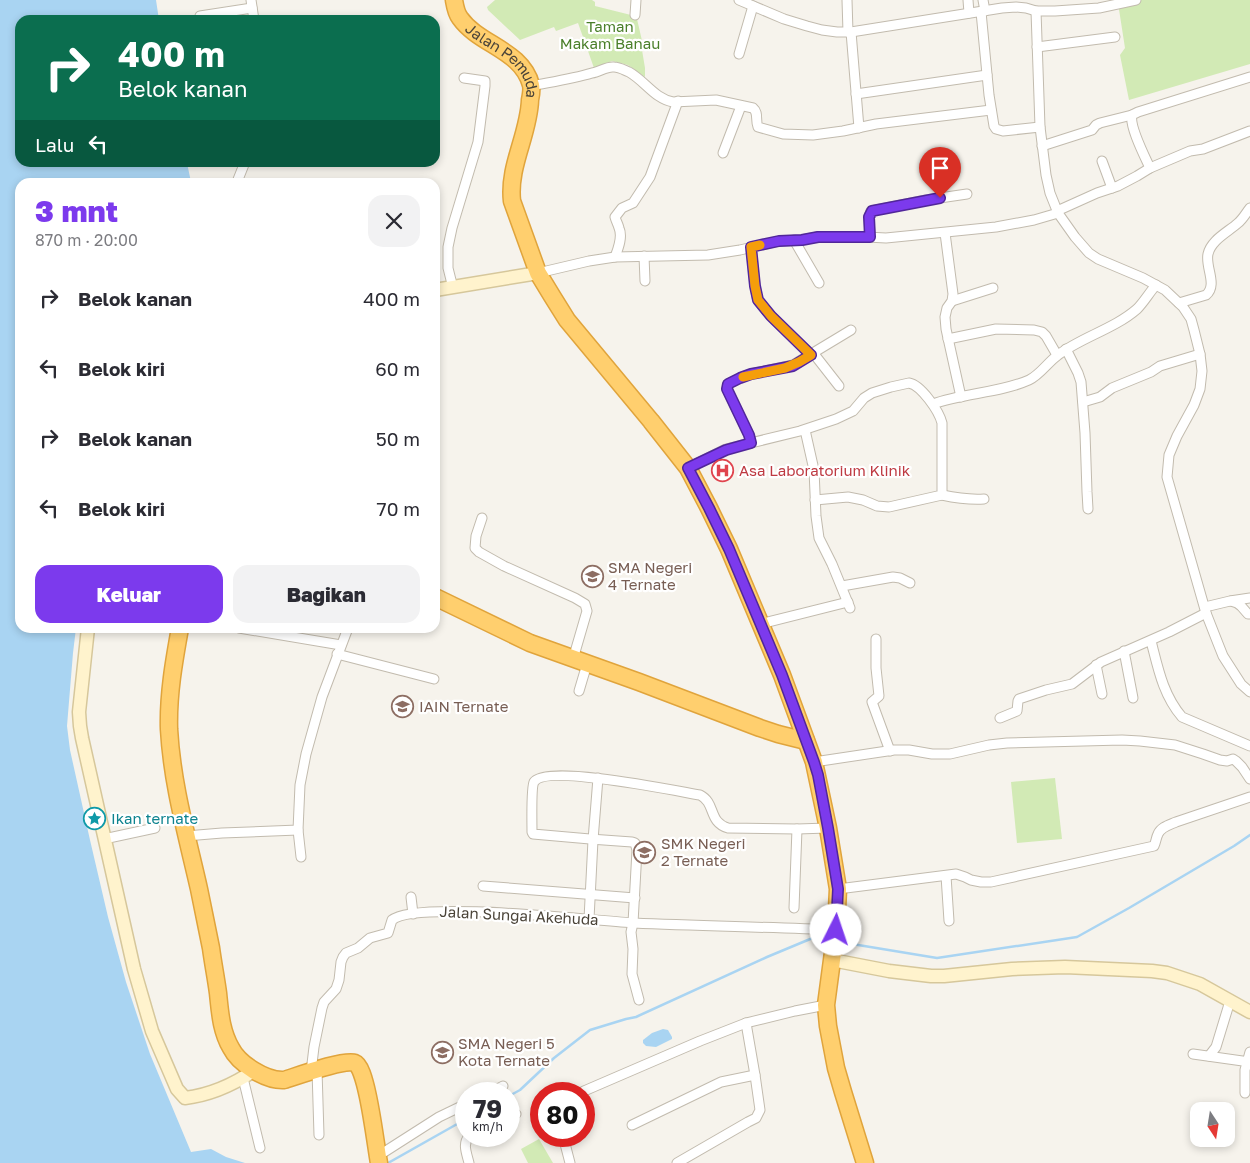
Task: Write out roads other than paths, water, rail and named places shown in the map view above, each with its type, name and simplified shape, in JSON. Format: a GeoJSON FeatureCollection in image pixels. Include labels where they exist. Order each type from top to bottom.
{"type":"FeatureCollection","features":[{"type":"Feature","properties":{"kind":"highway","name":"Jalan Pemuda"},"geometry":{"type":"LineString","coordinates":[[454,0],[455,9],[468,27],[509,54],[527,74],[531,86],[530,110],[513,174],[511,189],[512,201],[538,272],[567,320],[688,468],[729,549],[782,675],[814,762],[818,775],[838,889],[836,931],[826,1005],[828,1026],[836,1068],[865,1163]]}},
{"type":"Feature","properties":{"kind":"highway"},"geometry":{"type":"LineString","coordinates":[[440,599],[530,643],[760,728],[806,741]]}},
{"type":"Feature","properties":{"kind":"highway"},"geometry":{"type":"LineString","coordinates":[[179,633],[173,670],[169,729],[179,806],[199,888],[224,1031],[231,1049],[243,1063],[249,1074],[284,1080],[341,1063],[353,1062],[358,1065],[365,1082],[370,1104],[378,1159]]}},
{"type":"Feature","properties":{"kind":"main road"},"geometry":{"type":"LineString","coordinates":[[440,289],[538,272]]}},
{"type":"Feature","properties":{"kind":"main road"},"geometry":{"type":"LineString","coordinates":[[87,633],[79,712],[80,726],[134,969],[152,1031],[177,1088],[185,1098],[215,1091],[235,1083],[249,1074]]}},
{"type":"Feature","properties":{"kind":"main road"},"geometry":{"type":"LineString","coordinates":[[832,958],[888,971],[931,976],[1012,969],[1065,968],[1152,971],[1167,973],[1200,984],[1250,1012]]}},
{"type":"Feature","properties":{"kind":"street"},"geometry":{"type":"LineString","coordinates":[[635,15],[636,0]]}},
{"type":"Feature","properties":{"kind":"street"},"geometry":{"type":"LineString","coordinates":[[739,0],[807,26],[822,30],[849,32],[1002,8],[1016,7],[1038,11],[1099,8],[1136,0]]}},
{"type":"Feature","properties":{"kind":"street"},"geometry":{"type":"LineString","coordinates":[[847,0],[859,128]]}},
{"type":"Feature","properties":{"kind":"street"},"geometry":{"type":"LineString","coordinates":[[968,0],[969,13]]}},
{"type":"Feature","properties":{"kind":"street"},"geometry":{"type":"LineString","coordinates":[[983,0],[987,75],[994,126],[1003,132],[1040,127]]}},
{"type":"Feature","properties":{"kind":"street"},"geometry":{"type":"LineString","coordinates":[[1040,0],[1038,11],[1040,127],[1045,170],[1050,193],[1057,212],[1074,237],[1089,253],[1165,290],[1180,303],[1191,319],[1200,354],[1202,371],[1200,389],[1169,455],[1167,477],[1206,610],[1223,656],[1241,684],[1250,692]]}},
{"type":"Feature","properties":{"kind":"street"},"geometry":{"type":"LineString","coordinates":[[204,15],[252,4]]}},
{"type":"Feature","properties":{"kind":"street"},"geometry":{"type":"LineString","coordinates":[[740,54],[753,6]]}},
{"type":"Feature","properties":{"kind":"street"},"geometry":{"type":"LineString","coordinates":[[1038,47],[1115,37]]}},
{"type":"Feature","properties":{"kind":"street"},"geometry":{"type":"LineString","coordinates":[[531,86],[591,74],[614,67],[636,76],[667,101],[716,100],[753,108],[756,110],[758,126],[783,134],[813,135],[876,124],[991,110]]}},
{"type":"Feature","properties":{"kind":"street"},"geometry":{"type":"LineString","coordinates":[[856,94],[987,75]]}},
{"type":"Feature","properties":{"kind":"street"},"geometry":{"type":"LineString","coordinates":[[453,288],[448,268],[448,247],[478,142],[485,77],[464,78]]}},
{"type":"Feature","properties":{"kind":"street"},"geometry":{"type":"LineString","coordinates":[[1042,146],[1092,130],[1100,123],[1132,115],[1250,77]]}},
{"type":"Feature","properties":{"kind":"street"},"geometry":{"type":"LineString","coordinates":[[615,257],[620,229],[615,217],[622,208],[633,203],[650,177],[678,101]]}},
{"type":"Feature","properties":{"kind":"street"},"geometry":{"type":"LineString","coordinates":[[723,153],[741,106]]}},
{"type":"Feature","properties":{"kind":"street"},"geometry":{"type":"LineString","coordinates":[[1132,115],[1131,120],[1136,136],[1150,168]]}},
{"type":"Feature","properties":{"kind":"street"},"geometry":{"type":"LineString","coordinates":[[538,272],[615,257],[708,255],[779,241],[818,237],[886,238],[1006,226],[1034,220],[1057,212],[1190,151],[1204,149],[1250,131]]}},
{"type":"Feature","properties":{"kind":"street"},"geometry":{"type":"LineString","coordinates":[[1102,161],[1112,188]]}},
{"type":"Feature","properties":{"kind":"street"},"geometry":{"type":"LineString","coordinates":[[870,237],[869,217],[872,211],[966,194]]}},
{"type":"Feature","properties":{"kind":"street"},"geometry":{"type":"LineString","coordinates":[[1180,303],[1206,295],[1209,292],[1212,284],[1207,264],[1208,253],[1219,238],[1238,223],[1250,208]]}},
{"type":"Feature","properties":{"kind":"street"},"geometry":{"type":"LineString","coordinates":[[945,233],[953,294],[945,317],[961,397]]}},
{"type":"Feature","properties":{"kind":"street"},"geometry":{"type":"LineString","coordinates":[[794,240],[819,283]]}},
{"type":"Feature","properties":{"kind":"street"},"geometry":{"type":"LineString","coordinates":[[751,247],[758,300],[771,316],[813,354],[839,386]]}},
{"type":"Feature","properties":{"kind":"street"},"geometry":{"type":"LineString","coordinates":[[644,256],[645,281]]}},
{"type":"Feature","properties":{"kind":"street"},"geometry":{"type":"LineString","coordinates":[[933,404],[1031,380],[1066,349],[1126,316],[1141,304],[1156,285]]}},
{"type":"Feature","properties":{"kind":"street"},"geometry":{"type":"LineString","coordinates":[[952,301],[993,288]]}},
{"type":"Feature","properties":{"kind":"street"},"geometry":{"type":"LineString","coordinates":[[948,338],[996,329],[1034,330],[1042,332],[1046,336],[1058,355]]}},
{"type":"Feature","properties":{"kind":"street"},"geometry":{"type":"LineString","coordinates":[[751,443],[727,389],[728,384],[751,374],[793,366],[851,330]]}},
{"type":"Feature","properties":{"kind":"street"},"geometry":{"type":"LineString","coordinates":[[1066,349],[1078,373],[1083,402],[1088,509]]}},
{"type":"Feature","properties":{"kind":"street"},"geometry":{"type":"LineString","coordinates":[[1083,402],[1100,397],[1112,388],[1151,372],[1160,366],[1200,354]]}},
{"type":"Feature","properties":{"kind":"street"},"geometry":{"type":"LineString","coordinates":[[688,468],[726,450],[805,430],[848,414],[864,398],[872,393],[903,384],[914,384],[933,404],[940,417],[943,430],[942,495]]}},
{"type":"Feature","properties":{"kind":"street"},"geometry":{"type":"LineString","coordinates":[[760,624],[849,605],[819,538],[814,470],[805,430]]}},
{"type":"Feature","properties":{"kind":"street"},"geometry":{"type":"LineString","coordinates":[[815,500],[848,497],[863,500],[877,506],[889,506],[942,495],[972,500],[984,499]]}},
{"type":"Feature","properties":{"kind":"street"},"geometry":{"type":"LineString","coordinates":[[482,518],[476,536],[475,548],[479,552],[504,566],[585,604],[587,611],[580,662],[579,691]]}},
{"type":"Feature","properties":{"kind":"street"},"geometry":{"type":"LineString","coordinates":[[842,586],[893,577],[910,583]]}},
{"type":"Feature","properties":{"kind":"street"},"geometry":{"type":"LineString","coordinates":[[1000,718],[1017,711],[1020,699],[1072,684],[1096,665],[1169,632],[1206,610],[1230,601],[1250,598]]}},
{"type":"Feature","properties":{"kind":"street"},"geometry":{"type":"LineString","coordinates":[[1230,601],[1237,603],[1250,614]]}},
{"type":"Feature","properties":{"kind":"street"},"geometry":{"type":"LineString","coordinates":[[271,633],[341,644]]}},
{"type":"Feature","properties":{"kind":"street"},"geometry":{"type":"LineString","coordinates":[[301,857],[298,830],[300,784],[306,754],[322,697],[346,633]]}},
{"type":"Feature","properties":{"kind":"street"},"geometry":{"type":"LineString","coordinates":[[876,639],[876,668],[879,696],[872,702],[890,751]]}},
{"type":"Feature","properties":{"kind":"street"},"geometry":{"type":"LineString","coordinates":[[1151,640],[1160,678],[1166,693],[1182,717],[1250,746]]}},
{"type":"Feature","properties":{"kind":"street"},"geometry":{"type":"LineString","coordinates":[[1124,651],[1133,698]]}},
{"type":"Feature","properties":{"kind":"street"},"geometry":{"type":"LineString","coordinates":[[337,654],[434,679]]}},
{"type":"Feature","properties":{"kind":"street"},"geometry":{"type":"LineString","coordinates":[[1096,665],[1102,694]]}},
{"type":"Feature","properties":{"kind":"street"},"geometry":{"type":"LineString","coordinates":[[814,762],[902,750],[950,754],[1007,743],[1122,740],[1175,745],[1220,760],[1233,759],[1250,779]]}},
{"type":"Feature","properties":{"kind":"street"},"geometry":{"type":"LineString","coordinates":[[639,1000],[632,974],[633,949],[631,932],[637,850],[635,843],[533,834],[533,784],[535,781],[541,777],[550,776],[598,778],[700,795],[705,797],[710,804],[716,820],[722,826],[728,828],[797,830],[828,828]]}},
{"type":"Feature","properties":{"kind":"street"},"geometry":{"type":"LineString","coordinates":[[589,919],[598,778]]}},
{"type":"Feature","properties":{"kind":"street"},"geometry":{"type":"LineString","coordinates":[[838,889],[956,874],[971,880],[991,882],[1150,847],[1154,846],[1159,832],[1164,828],[1208,810],[1250,797]]}},
{"type":"Feature","properties":{"kind":"street"},"geometry":{"type":"LineString","coordinates":[[104,839],[155,828]]}},
{"type":"Feature","properties":{"kind":"street"},"geometry":{"type":"LineString","coordinates":[[186,836],[298,830]]}},
{"type":"Feature","properties":{"kind":"street"},"geometry":{"type":"LineString","coordinates":[[794,908],[797,830]]}},
{"type":"Feature","properties":{"kind":"street"},"geometry":{"type":"LineString","coordinates":[[946,876],[949,921]]}},
{"type":"Feature","properties":{"kind":"street"},"geometry":{"type":"LineString","coordinates":[[483,886],[634,898]]}},
{"type":"Feature","properties":{"kind":"street"},"geometry":{"type":"LineString","coordinates":[[411,897],[413,914]]}},
{"type":"Feature","properties":{"kind":"street","name":"Jalan Sungai Akehuda"},"geometry":{"type":"LineString","coordinates":[[314,1071],[314,1047],[322,1008],[324,1002],[336,990],[343,957],[346,953],[358,948],[370,938],[388,933],[391,922],[398,916],[446,912],[488,913],[633,923],[836,931]]}},
{"type":"Feature","properties":{"kind":"street"},"geometry":{"type":"LineString","coordinates":[[1209,1056],[1216,1046],[1230,1001]]}},
{"type":"Feature","properties":{"kind":"street"},"geometry":{"type":"LineString","coordinates":[[595,1086],[746,1023],[826,1005]]}},
{"type":"Feature","properties":{"kind":"street"},"geometry":{"type":"LineString","coordinates":[[677,1163],[759,1114],[756,1075],[746,1023]]}},
{"type":"Feature","properties":{"kind":"street"},"geometry":{"type":"LineString","coordinates":[[1194,1054],[1249,1059],[1245,1070],[1245,1093]]}},
{"type":"Feature","properties":{"kind":"street"},"geometry":{"type":"LineString","coordinates":[[314,1071],[319,1135]]}},
{"type":"Feature","properties":{"kind":"street"},"geometry":{"type":"LineString","coordinates":[[249,1074],[260,1148]]}},
{"type":"Feature","properties":{"kind":"street"},"geometry":{"type":"LineString","coordinates":[[632,1125],[721,1082],[756,1075]]}},
{"type":"Feature","properties":{"kind":"street"},"geometry":{"type":"LineString","coordinates":[[378,1159],[439,1117],[455,1109]]}},
{"type":"Feature","properties":{"kind":"street"},"geometry":{"type":"LineString","coordinates":[[465,1147],[469,1163]]}},
{"type":"Feature","properties":{"kind":"street"},"geometry":{"type":"LineString","coordinates":[[566,1147],[570,1163]]}},
{"type":"Feature","properties":{"kind":"water"},"geometry":{"type":"Polygon","coordinates":[[[0,0],[156,0],[158,15],[15,15],[15,167],[188,167],[190,178],[15,178],[15,633],[75,633],[67,726],[70,750],[108,917],[126,982],[150,1054],[191,1152],[211,1149],[226,1157],[245,1163],[0,1163],[0,0]]]}},
{"type":"Feature","properties":{"kind":"water"},"geometry":{"type":"Polygon","coordinates":[[[663,1029],[668,1030],[672,1039],[656,1047],[646,1046],[643,1043],[643,1040],[652,1033],[663,1029]]]}},
{"type":"Feature","properties":{"kind":"waterway"},"geometry":{"type":"LineString","coordinates":[[840,942],[937,958],[1077,937],[1250,835]]}},
{"type":"Feature","properties":{"kind":"waterway"},"geometry":{"type":"LineString","coordinates":[[520,1090],[554,1058],[590,1030],[636,1017],[815,937],[829,940]]}},
{"type":"Feature","properties":{"kind":"waterway"},"geometry":{"type":"LineString","coordinates":[[388,1163],[455,1125]]}},
{"type":"Feature","properties":{"kind":"place","name":"Asa Laboratorium Klinik"},"geometry":{"type":"Point","coordinates":[723,471]}},
{"type":"Feature","properties":{"kind":"place","name":"SMA Negeri 4 Ternate"},"geometry":{"type":"Point","coordinates":[592,577]}},
{"type":"Feature","properties":{"kind":"place","name":"IAIN Ternate"},"geometry":{"type":"Point","coordinates":[403,707]}},
{"type":"Feature","properties":{"kind":"place","name":"Ikan ternate"},"geometry":{"type":"Point","coordinates":[95,819]}},
{"type":"Feature","properties":{"kind":"place","name":"SMK Negeri 2 Ternate"},"geometry":{"type":"Point","coordinates":[645,853]}},
{"type":"Feature","properties":{"kind":"place","name":"SMA Negeri 5 Kota Ternate"},"geometry":{"type":"Point","coordinates":[442,1053]}},
{"type":"Feature","properties":{"kind":"park label","name":"Taman Makam Banau"},"geometry":{"type":"Point","coordinates":[610,36]}}]}
